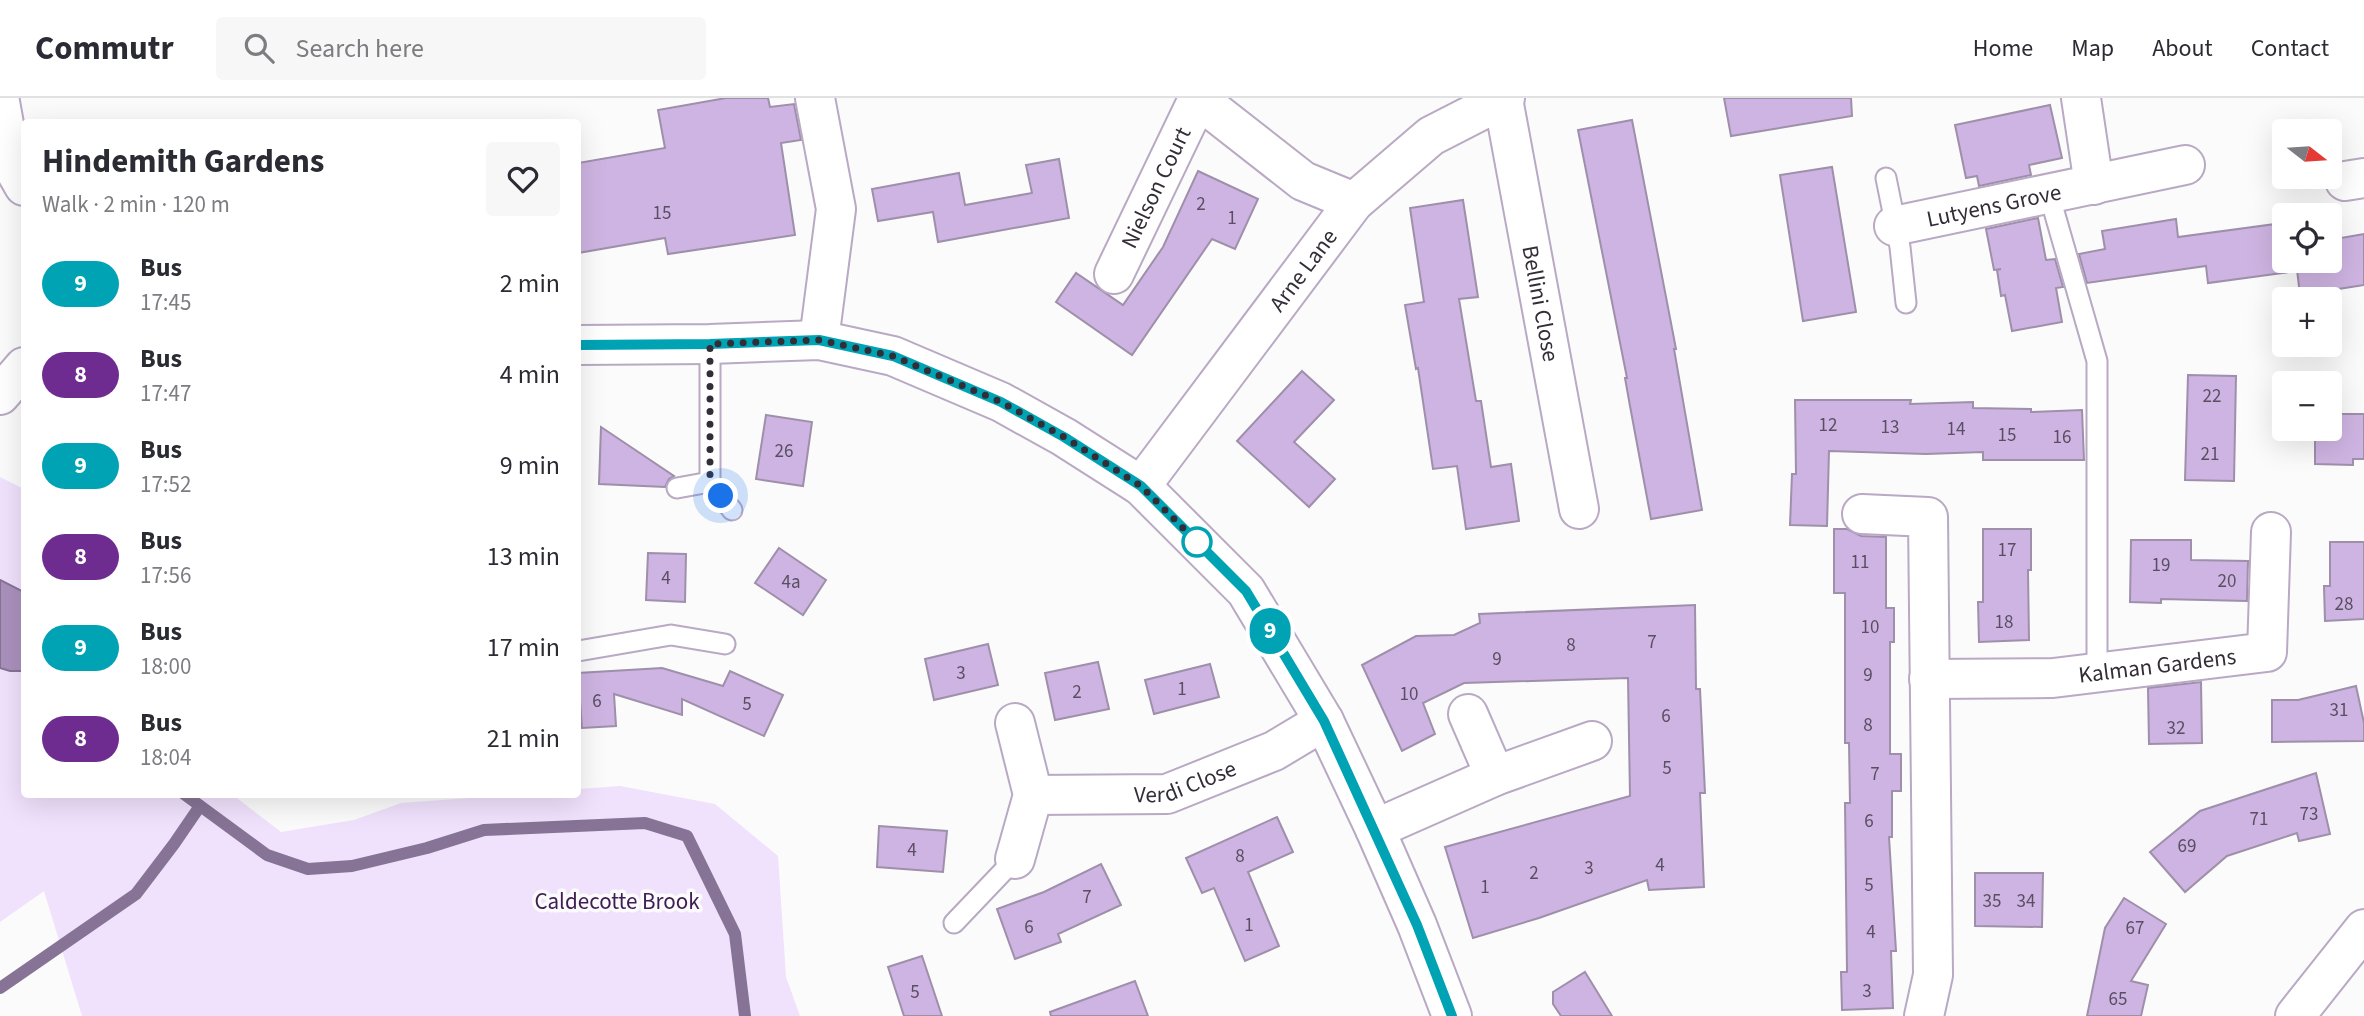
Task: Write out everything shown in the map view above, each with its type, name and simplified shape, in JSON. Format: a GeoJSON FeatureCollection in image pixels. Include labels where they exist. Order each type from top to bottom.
{"type":"FeatureCollection","features":[{"type":"Feature","properties":{"kind":"street"},"geometry":{"type":"LineString","coordinates":[[816,98],[836,209],[819,340]]}},
{"type":"Feature","properties":{"kind":"street","name":"Arne Lane"},"geometry":{"type":"LineString","coordinates":[[1141,486],[1354,202],[1431,136],[1504,98]]}},
{"type":"Feature","properties":{"kind":"street","name":"Bellini Close"},"geometry":{"type":"LineString","coordinates":[[1504,98],[1579,509]]}},
{"type":"Feature","properties":{"kind":"street","name":"Lutyens Grove"},"geometry":{"type":"LineString","coordinates":[[2081,98],[2094,184]]}},
{"type":"Feature","properties":{"kind":"street","name":"Nielson Court"},"geometry":{"type":"LineString","coordinates":[[1114,274],[1198,99],[1303,181],[1354,202]]}},
{"type":"Feature","properties":{"kind":"street"},"geometry":{"type":"LineString","coordinates":[[0,102],[10,163],[21,181]]}},
{"type":"Feature","properties":{"kind":"street","name":"Lutyens Grove"},"geometry":{"type":"LineString","coordinates":[[1894,226],[2185,165]]}},
{"type":"Feature","properties":{"kind":"street"},"geometry":{"type":"LineString","coordinates":[[581,345],[819,340],[893,356],[1001,402],[1064,437],[1141,486],[1246,591],[1324,721],[1417,925],[1451,1016]]}},
{"type":"Feature","properties":{"kind":"street"},"geometry":{"type":"LineString","coordinates":[[1862,514],[1928,517],[1933,975],[1924,1016]]}},
{"type":"Feature","properties":{"kind":"street","name":"Kalman Gardens"},"geometry":{"type":"LineString","coordinates":[[1929,679],[2053,678],[2267,652],[2271,532]]}},
{"type":"Feature","properties":{"kind":"street"},"geometry":{"type":"LineString","coordinates":[[1468,714],[1494,776]]}},
{"type":"Feature","properties":{"kind":"street","name":"Verdi Close"},"geometry":{"type":"LineString","coordinates":[[1034,795],[1167,794],[1274,751],[1324,721]]}},
{"type":"Feature","properties":{"kind":"street"},"geometry":{"type":"LineString","coordinates":[[1015,723],[1034,795],[1015,859]]}},
{"type":"Feature","properties":{"kind":"street"},"geometry":{"type":"LineString","coordinates":[[1375,829],[1494,776],[1592,741]]}},
{"type":"Feature","properties":{"kind":"street"},"geometry":{"type":"LineString","coordinates":[[2295,1016],[2364,929]]}},
{"type":"Feature","properties":{"kind":"lane"},"geometry":{"type":"LineString","coordinates":[[1886,178],[1900,247],[1906,303]]}},
{"type":"Feature","properties":{"kind":"lane"},"geometry":{"type":"LineString","coordinates":[[2049,194],[2096,361],[2097,672]]}},
{"type":"Feature","properties":{"kind":"lane"},"geometry":{"type":"LineString","coordinates":[[710,344],[710,482],[732,510]]}},
{"type":"Feature","properties":{"kind":"lane"},"geometry":{"type":"LineString","coordinates":[[677,488],[710,482]]}},
{"type":"Feature","properties":{"kind":"lane"},"geometry":{"type":"LineString","coordinates":[[581,650],[671,635],[725,644]]}},
{"type":"Feature","properties":{"kind":"lane"},"geometry":{"type":"LineString","coordinates":[[954,923],[1015,859]]}},
{"type":"Feature","properties":{"kind":"green space","name":"Caldecotte Brook"},"geometry":{"type":"Polygon","coordinates":[[[0,477],[21,488],[21,798],[237,798],[281,832],[354,820],[401,803],[470,798],[581,798],[581,789],[620,786],[715,804],[778,856],[786,977],[800,1016],[82,1016],[44,891],[0,922],[0,477]]]}},
{"type":"Feature","properties":{"kind":"shaded area"},"geometry":{"type":"Polygon","coordinates":[[[0,580],[21,590],[21,671],[0,668],[0,580]]]}},
{"type":"Feature","properties":{"kind":"building"},"geometry":{"type":"Polygon","coordinates":[[[726,98],[768,98],[770,107],[794,104],[801,140],[781,143],[795,235],[668,254],[665,238],[581,252],[581,162],[665,148],[658,110],[726,98]]]}},
{"type":"Feature","properties":{"kind":"building"},"geometry":{"type":"Polygon","coordinates":[[[1724,98],[1851,98],[1852,116],[1731,136],[1724,98]]]}},
{"type":"Feature","properties":{"kind":"building"},"geometry":{"type":"Polygon","coordinates":[[[2050,105],[2062,158],[2029,165],[2031,175],[1979,186],[1977,176],[1966,178],[1955,125],[2050,105]]]}},
{"type":"Feature","properties":{"kind":"building"},"geometry":{"type":"Polygon","coordinates":[[[1632,120],[1676,349],[1702,510],[1651,519],[1627,378],[1578,130],[1632,120]]]}},
{"type":"Feature","properties":{"kind":"building"},"geometry":{"type":"Polygon","coordinates":[[[1059,159],[1069,218],[938,242],[933,212],[878,221],[872,189],[959,173],[965,205],[1032,193],[1026,165],[1059,159]]]}},
{"type":"Feature","properties":{"kind":"building"},"geometry":{"type":"Polygon","coordinates":[[[1832,167],[1856,312],[1803,321],[1780,175],[1832,167]]]}},
{"type":"Feature","properties":{"kind":"building"},"geometry":{"type":"Polygon","coordinates":[[[1198,171],[1258,199],[1235,249],[1212,239],[1132,355],[1056,302],[1076,273],[1123,305],[1163,247],[1198,171]]]}},
{"type":"Feature","properties":{"kind":"building"},"geometry":{"type":"Polygon","coordinates":[[[1463,200],[1478,297],[1459,299],[1476,401],[1481,401],[1491,467],[1511,464],[1519,521],[1466,529],[1457,466],[1433,469],[1418,368],[1416,369],[1405,305],[1424,302],[1410,208],[1463,200]]]}},
{"type":"Feature","properties":{"kind":"building"},"geometry":{"type":"Polygon","coordinates":[[[2038,218],[2046,260],[2055,259],[2063,287],[2056,288],[2062,322],[2012,331],[2005,295],[2001,296],[1997,270],[2001,269],[1994,270],[1986,229],[2038,218]]]}},
{"type":"Feature","properties":{"kind":"building"},"geometry":{"type":"Polygon","coordinates":[[[2176,219],[2178,237],[2272,224],[2272,273],[2282,273],[2208,283],[2206,266],[2087,283],[2079,254],[2105,249],[2102,231],[2176,219]]]}},
{"type":"Feature","properties":{"kind":"building"},"geometry":{"type":"Polygon","coordinates":[[[2364,234],[2364,285],[2342,288],[2299,287],[2297,273],[2342,273],[2342,238],[2364,234]]]}},
{"type":"Feature","properties":{"kind":"building"},"geometry":{"type":"Polygon","coordinates":[[[1302,371],[1334,400],[1294,442],[1335,479],[1309,507],[1237,441],[1302,371]]]}},
{"type":"Feature","properties":{"kind":"building"},"geometry":{"type":"Polygon","coordinates":[[[2188,375],[2236,376],[2234,481],[2185,480],[2188,375]]]}},
{"type":"Feature","properties":{"kind":"building"},"geometry":{"type":"Polygon","coordinates":[[[1795,400],[1911,400],[1910,404],[1973,402],[1973,408],[2031,409],[2031,412],[2082,410],[2084,460],[1983,460],[1983,452],[1926,454],[1829,451],[1827,526],[1790,525],[1792,474],[1796,474],[1795,400]]]}},
{"type":"Feature","properties":{"kind":"building"},"geometry":{"type":"Polygon","coordinates":[[[2342,414],[2364,414],[2364,459],[2353,459],[2353,465],[2315,464],[2315,441],[2342,441],[2342,414]]]}},
{"type":"Feature","properties":{"kind":"building"},"geometry":{"type":"Polygon","coordinates":[[[766,415],[812,422],[803,486],[756,479],[766,415]]]}},
{"type":"Feature","properties":{"kind":"building"},"geometry":{"type":"Polygon","coordinates":[[[601,427],[674,476],[665,487],[599,484],[601,427]]]}},
{"type":"Feature","properties":{"kind":"building"},"geometry":{"type":"Polygon","coordinates":[[[1834,529],[1847,529],[1861,536],[1886,537],[1886,608],[1894,608],[1894,642],[1890,642],[1890,754],[1901,754],[1901,791],[1892,791],[1892,837],[1889,837],[1896,951],[1891,951],[1893,1008],[1842,1010],[1841,972],[1847,972],[1845,803],[1850,803],[1849,743],[1845,743],[1845,593],[1834,593],[1834,529]]]}},
{"type":"Feature","properties":{"kind":"building"},"geometry":{"type":"Polygon","coordinates":[[[1983,529],[2031,529],[2031,570],[2028,570],[2029,640],[1979,642],[1978,602],[1983,602],[1983,529]]]}},
{"type":"Feature","properties":{"kind":"building"},"geometry":{"type":"Polygon","coordinates":[[[2131,540],[2191,540],[2191,560],[2248,561],[2247,601],[2161,599],[2161,603],[2130,602],[2131,540]]]}},
{"type":"Feature","properties":{"kind":"building"},"geometry":{"type":"Polygon","coordinates":[[[2330,542],[2364,542],[2364,619],[2325,621],[2324,586],[2330,586],[2330,542]]]}},
{"type":"Feature","properties":{"kind":"building"},"geometry":{"type":"Polygon","coordinates":[[[779,548],[826,580],[803,615],[755,583],[779,548]]]}},
{"type":"Feature","properties":{"kind":"building"},"geometry":{"type":"Polygon","coordinates":[[[648,553],[686,554],[685,602],[646,600],[648,553]]]}},
{"type":"Feature","properties":{"kind":"building"},"geometry":{"type":"Polygon","coordinates":[[[1695,605],[1696,689],[1700,689],[1705,793],[1700,793],[1704,887],[1649,890],[1647,880],[1473,938],[1445,847],[1630,796],[1628,678],[1464,683],[1423,703],[1435,734],[1402,751],[1362,665],[1416,636],[1454,635],[1480,623],[1479,614],[1695,605]]]}},
{"type":"Feature","properties":{"kind":"building"},"geometry":{"type":"Polygon","coordinates":[[[988,644],[998,685],[934,700],[925,659],[988,644]]]}},
{"type":"Feature","properties":{"kind":"building"},"geometry":{"type":"Polygon","coordinates":[[[1098,662],[1109,709],[1055,720],[1045,673],[1098,662]]]}},
{"type":"Feature","properties":{"kind":"building"},"geometry":{"type":"Polygon","coordinates":[[[1210,664],[1219,697],[1154,714],[1145,680],[1210,664]]]}},
{"type":"Feature","properties":{"kind":"building"},"geometry":{"type":"Polygon","coordinates":[[[662,668],[723,686],[730,671],[783,695],[764,736],[682,699],[682,715],[614,694],[616,726],[582,728],[581,673],[662,668]]]}},
{"type":"Feature","properties":{"kind":"building"},"geometry":{"type":"Polygon","coordinates":[[[2201,682],[2202,743],[2149,744],[2148,688],[2201,682]]]}},
{"type":"Feature","properties":{"kind":"building"},"geometry":{"type":"Polygon","coordinates":[[[2356,686],[2364,723],[2364,741],[2272,742],[2272,700],[2298,700],[2356,686]]]}},
{"type":"Feature","properties":{"kind":"building"},"geometry":{"type":"Polygon","coordinates":[[[2316,773],[2330,834],[2299,841],[2297,833],[2227,856],[2185,892],[2150,852],[2200,811],[2316,773]]]}},
{"type":"Feature","properties":{"kind":"building"},"geometry":{"type":"Polygon","coordinates":[[[1277,817],[1293,852],[1248,872],[1279,946],[1245,961],[1214,888],[1202,893],[1186,858],[1277,817]]]}},
{"type":"Feature","properties":{"kind":"building"},"geometry":{"type":"Polygon","coordinates":[[[879,826],[947,831],[943,872],[877,867],[879,826]]]}},
{"type":"Feature","properties":{"kind":"building"},"geometry":{"type":"Polygon","coordinates":[[[1101,864],[1121,905],[1058,934],[1061,942],[1015,959],[997,909],[1044,892],[1101,864]]]}},
{"type":"Feature","properties":{"kind":"building"},"geometry":{"type":"Polygon","coordinates":[[[1975,873],[2043,873],[2042,927],[1975,926],[1975,873]]]}},
{"type":"Feature","properties":{"kind":"building"},"geometry":{"type":"Polygon","coordinates":[[[2124,898],[2166,924],[2131,981],[2148,985],[2141,1016],[2087,1016],[2105,928],[2124,898]]]}},
{"type":"Feature","properties":{"kind":"building"},"geometry":{"type":"Polygon","coordinates":[[[922,956],[942,1016],[904,1016],[888,967],[922,956]]]}},
{"type":"Feature","properties":{"kind":"building"},"geometry":{"type":"Polygon","coordinates":[[[1585,972],[1612,1016],[1561,1016],[1553,1004],[1553,992],[1585,972]]]}},
{"type":"Feature","properties":{"kind":"building"},"geometry":{"type":"Polygon","coordinates":[[[1135,981],[1148,1016],[1051,1016],[1050,1012],[1135,981]]]}},
{"type":"Feature","properties":{"kind":"waterway"},"geometry":{"type":"LineString","coordinates":[[189,798],[267,855],[308,869],[352,866],[427,848],[484,830],[645,823],[687,836],[735,934],[745,1016]]}},
{"type":"Feature","properties":{"kind":"waterway"},"geometry":{"type":"LineString","coordinates":[[0,988],[136,894],[200,806]]}},
{"type":"Feature","properties":{"kind":"bus line","name":"9"},"geometry":{"type":"LineString","coordinates":[[581,345],[819,340],[893,356],[1001,402],[1064,437],[1141,486],[1246,591],[1324,721],[1417,925],[1452,1016]]}},
{"type":"Feature","properties":{"kind":"route"},"geometry":{"type":"LineString","coordinates":[[721,496],[710,482],[710,344],[819,340],[893,356],[1001,402],[1064,437],[1141,486],[1197,542]]}}]}
